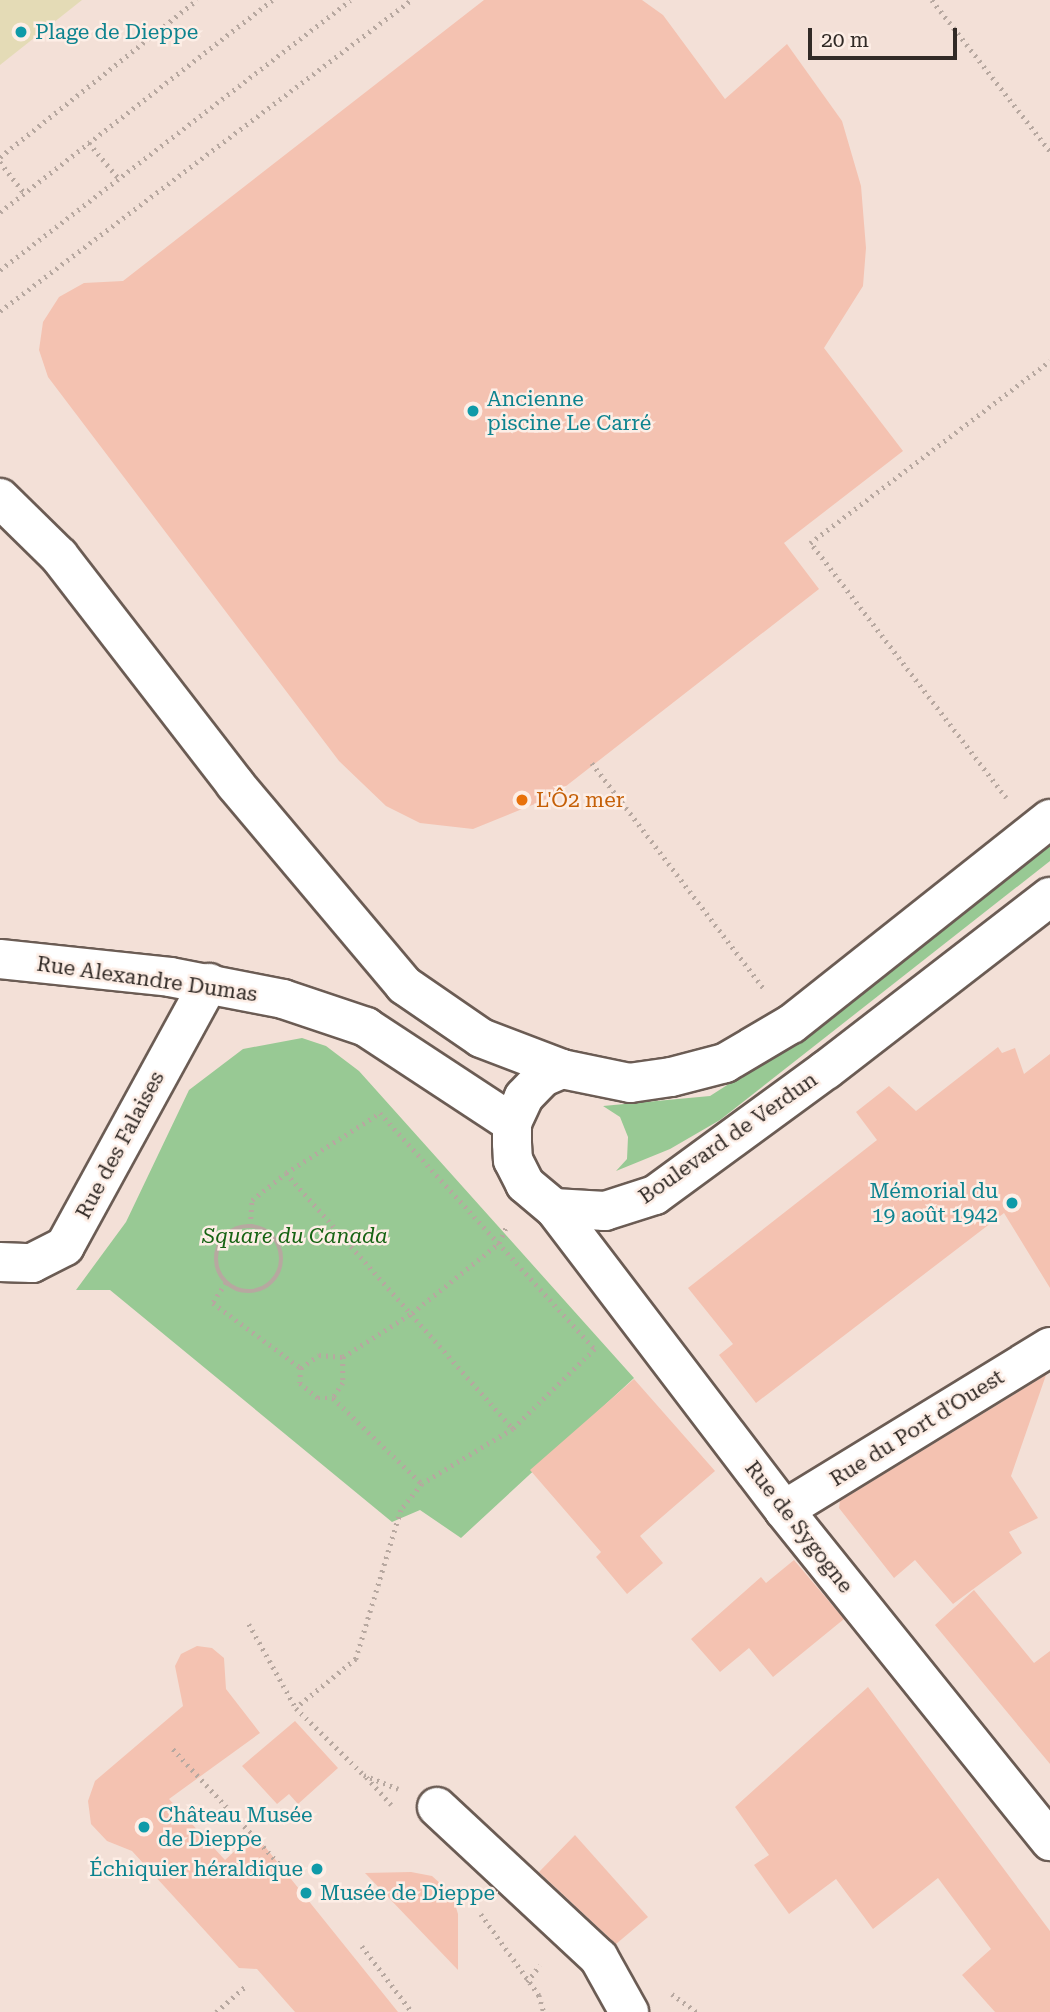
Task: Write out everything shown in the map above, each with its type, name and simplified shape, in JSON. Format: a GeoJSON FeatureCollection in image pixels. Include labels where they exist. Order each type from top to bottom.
{"type":"FeatureCollection","features":[{"type":"Feature","properties":{"kind":"street"},"geometry":{"type":"LineString","coordinates":[[0,498],[60,556],[235,784],[404,985],[481,1038],[562,1069],[630,1083],[671,1077],[725,1063],[791,1024],[1041,826]]}},
{"type":"Feature","properties":{"kind":"street","name":"Boulevard de Verdun"},"geometry":{"type":"LineString","coordinates":[[554,1208],[605,1211],[629,1206],[655,1195],[816,1078],[1050,897]]}},
{"type":"Feature","properties":{"kind":"street","name":"Rue Alexandre Dumas"},"geometry":{"type":"LineString","coordinates":[[0,959],[209,983],[283,999],[366,1027],[512,1124]]}},
{"type":"Feature","properties":{"kind":"street","name":"Rue des Falaises"},"geometry":{"type":"LineString","coordinates":[[0,1262],[32,1263],[65,1246],[209,983]]}},
{"type":"Feature","properties":{"kind":"street"},"geometry":{"type":"LineString","coordinates":[[554,1208],[525,1184],[513,1160],[512,1124],[524,1097],[543,1077],[562,1069]]}},
{"type":"Feature","properties":{"kind":"street"},"geometry":{"type":"LineString","coordinates":[[606,1275],[611,1234],[629,1206]]}},
{"type":"Feature","properties":{"kind":"street","name":"Rue de Sygogne"},"geometry":{"type":"LineString","coordinates":[[554,1208],[784,1510],[1050,1841]]}},
{"type":"Feature","properties":{"kind":"street","name":"Rue du Port d'Ouest"},"geometry":{"type":"LineString","coordinates":[[784,1510],[1050,1347]]}},
{"type":"Feature","properties":{"kind":"street"},"geometry":{"type":"LineString","coordinates":[[437,1807],[599,1958],[629,2012]]}},
{"type":"Feature","properties":{"kind":"path"},"geometry":{"type":"LineString","coordinates":[[24,193],[0,159],[197,0]]}},
{"type":"Feature","properties":{"kind":"path"},"geometry":{"type":"LineString","coordinates":[[0,212],[272,0]]}},
{"type":"Feature","properties":{"kind":"path"},"geometry":{"type":"LineString","coordinates":[[0,270],[350,0]]}},
{"type":"Feature","properties":{"kind":"path"},"geometry":{"type":"LineString","coordinates":[[0,311],[411,0]]}},
{"type":"Feature","properties":{"kind":"path"},"geometry":{"type":"LineString","coordinates":[[932,0],[1050,151]]}},
{"type":"Feature","properties":{"kind":"path"},"geometry":{"type":"LineString","coordinates":[[89,143],[120,180]]}},
{"type":"Feature","properties":{"kind":"path"},"geometry":{"type":"LineString","coordinates":[[1041,826],[810,543],[1050,361]]}},
{"type":"Feature","properties":{"kind":"path"},"geometry":{"type":"LineString","coordinates":[[592,763],[791,1024]]}},
{"type":"Feature","properties":{"kind":"path"},"geometry":{"type":"LineString","coordinates":[[250,1226],[253,1200],[286,1173],[380,1113],[595,1349],[513,1429],[422,1484],[401,1510],[356,1659],[296,1708]]}},
{"type":"Feature","properties":{"kind":"path"},"geometry":{"type":"LineString","coordinates":[[286,1173],[513,1429]]}},
{"type":"Feature","properties":{"kind":"path"},"geometry":{"type":"LineString","coordinates":[[301,1368],[319,1355],[343,1357],[412,1313],[499,1243],[525,1184]]}},
{"type":"Feature","properties":{"kind":"path"},"geometry":{"type":"LineString","coordinates":[[250,1226],[261,1228],[277,1241],[282,1261],[280,1272],[256,1292],[226,1283],[216,1264],[217,1252],[229,1233],[250,1226]]}},
{"type":"Feature","properties":{"kind":"path"},"geometry":{"type":"LineString","coordinates":[[226,1283],[213,1303],[301,1368]]}},
{"type":"Feature","properties":{"kind":"path"},"geometry":{"type":"LineString","coordinates":[[333,1398],[343,1383],[343,1357]]}},
{"type":"Feature","properties":{"kind":"path"},"geometry":{"type":"LineString","coordinates":[[301,1368],[300,1383],[318,1398],[333,1398],[422,1484]]}},
{"type":"Feature","properties":{"kind":"path"},"geometry":{"type":"LineString","coordinates":[[249,1624],[296,1708],[363,1774]]}},
{"type":"Feature","properties":{"kind":"path"},"geometry":{"type":"LineString","coordinates":[[173,1749],[288,1872]]}},
{"type":"Feature","properties":{"kind":"path"},"geometry":{"type":"LineString","coordinates":[[362,1946],[412,2012]]}},
{"type":"Feature","properties":{"kind":"path"},"geometry":{"type":"LineString","coordinates":[[216,2012],[246,1986]]}},
{"type":"Feature","properties":{"kind":"green space"},"geometry":{"type":"Polygon","coordinates":[[[1050,846],[1050,861],[720,1120],[670,1149],[616,1171],[627,1159],[628,1137],[620,1117],[603,1106],[710,1096],[821,1025],[1050,846]]]}},
{"type":"Feature","properties":{"kind":"green space","name":"Square du Canada"},"geometry":{"type":"Polygon","coordinates":[[[302,1038],[326,1046],[359,1071],[634,1378],[461,1538],[420,1510],[392,1522],[110,1290],[76,1290],[126,1222],[189,1090],[243,1049],[302,1038]]]}},
{"type":"Feature","properties":{"kind":"sand","name":"Plage de Dieppe"},"geometry":{"type":"Polygon","coordinates":[[[0,0],[82,0],[0,65],[0,0]]]}},
{"type":"Feature","properties":{"kind":"building","name":"Ancienne piscine Le Carré"},"geometry":{"type":"Polygon","coordinates":[[[484,0],[642,0],[663,15],[725,99],[787,44],[842,121],[861,186],[866,248],[863,286],[824,348],[903,451],[784,543],[819,589],[552,797],[473,829],[420,823],[386,806],[339,761],[48,377],[39,350],[43,322],[59,297],[84,283],[123,281],[484,0]]]}},
{"type":"Feature","properties":{"kind":"building"},"geometry":{"type":"Polygon","coordinates":[[[998,1047],[1002,1053],[1015,1048],[1024,1074],[1050,1054],[1050,1288],[1004,1213],[756,1403],[719,1355],[733,1344],[688,1288],[877,1140],[856,1112],[889,1086],[916,1111],[998,1047]]]}},
{"type":"Feature","properties":{"kind":"building"},"geometry":{"type":"Polygon","coordinates":[[[1046,1375],[1011,1476],[1038,1518],[1009,1532],[1022,1553],[953,1604],[915,1560],[894,1578],[839,1508],[840,1501],[1046,1375]]]}},
{"type":"Feature","properties":{"kind":"building"},"geometry":{"type":"Polygon","coordinates":[[[634,1379],[715,1471],[640,1536],[663,1563],[627,1594],[596,1557],[601,1552],[530,1470],[634,1379]]]}},
{"type":"Feature","properties":{"kind":"building"},"geometry":{"type":"Polygon","coordinates":[[[794,1560],[844,1619],[773,1677],[749,1648],[720,1672],[691,1639],[761,1577],[766,1583],[794,1560]]]}},
{"type":"Feature","properties":{"kind":"building"},"geometry":{"type":"Polygon","coordinates":[[[974,1590],[1034,1663],[1050,1651],[1050,1764],[935,1625],[974,1590]]]}},
{"type":"Feature","properties":{"kind":"building"},"geometry":{"type":"Polygon","coordinates":[[[197,1646],[212,1648],[224,1658],[226,1689],[260,1733],[169,1799],[225,1860],[254,1833],[398,2012],[295,2012],[257,1969],[239,1968],[132,1851],[107,1841],[91,1824],[88,1801],[95,1781],[183,1706],[175,1666],[181,1654],[197,1646]]]}},
{"type":"Feature","properties":{"kind":"building"},"geometry":{"type":"Polygon","coordinates":[[[868,1687],[1050,1931],[1050,2012],[995,2012],[962,1975],[991,1949],[938,1878],[873,1929],[836,1879],[789,1914],[754,1865],[769,1855],[735,1807],[868,1687]]]}},
{"type":"Feature","properties":{"kind":"building"},"geometry":{"type":"Polygon","coordinates":[[[295,1721],[338,1768],[298,1804],[289,1794],[277,1804],[242,1766],[295,1721]]]}},
{"type":"Feature","properties":{"kind":"building"},"geometry":{"type":"Polygon","coordinates":[[[575,1835],[648,1917],[616,1944],[539,1872],[575,1835]]]}},
{"type":"Feature","properties":{"kind":"building"},"geometry":{"type":"Polygon","coordinates":[[[411,1872],[432,1876],[452,1894],[458,1914],[458,1970],[365,1873],[411,1872]]]}},
{"type":"Feature","properties":{"kind":"place","name":"Plage de Dieppe"},"geometry":{"type":"Point","coordinates":[21,32]}},
{"type":"Feature","properties":{"kind":"place","name":"Ancienne piscine Le Carré"},"geometry":{"type":"Point","coordinates":[473,411]}},
{"type":"Feature","properties":{"kind":"place","name":"L'Ô2 mer"},"geometry":{"type":"Point","coordinates":[522,800]}},
{"type":"Feature","properties":{"kind":"place","name":"Mémorial du 19 août 1942"},"geometry":{"type":"Point","coordinates":[1012,1203]}},
{"type":"Feature","properties":{"kind":"place","name":"Château Musée de Dieppe"},"geometry":{"type":"Point","coordinates":[144,1827]}},
{"type":"Feature","properties":{"kind":"place","name":"Échiquier héraldique"},"geometry":{"type":"Point","coordinates":[317,1869]}},
{"type":"Feature","properties":{"kind":"place","name":"Musée de Dieppe"},"geometry":{"type":"Point","coordinates":[306,1893]}}]}
